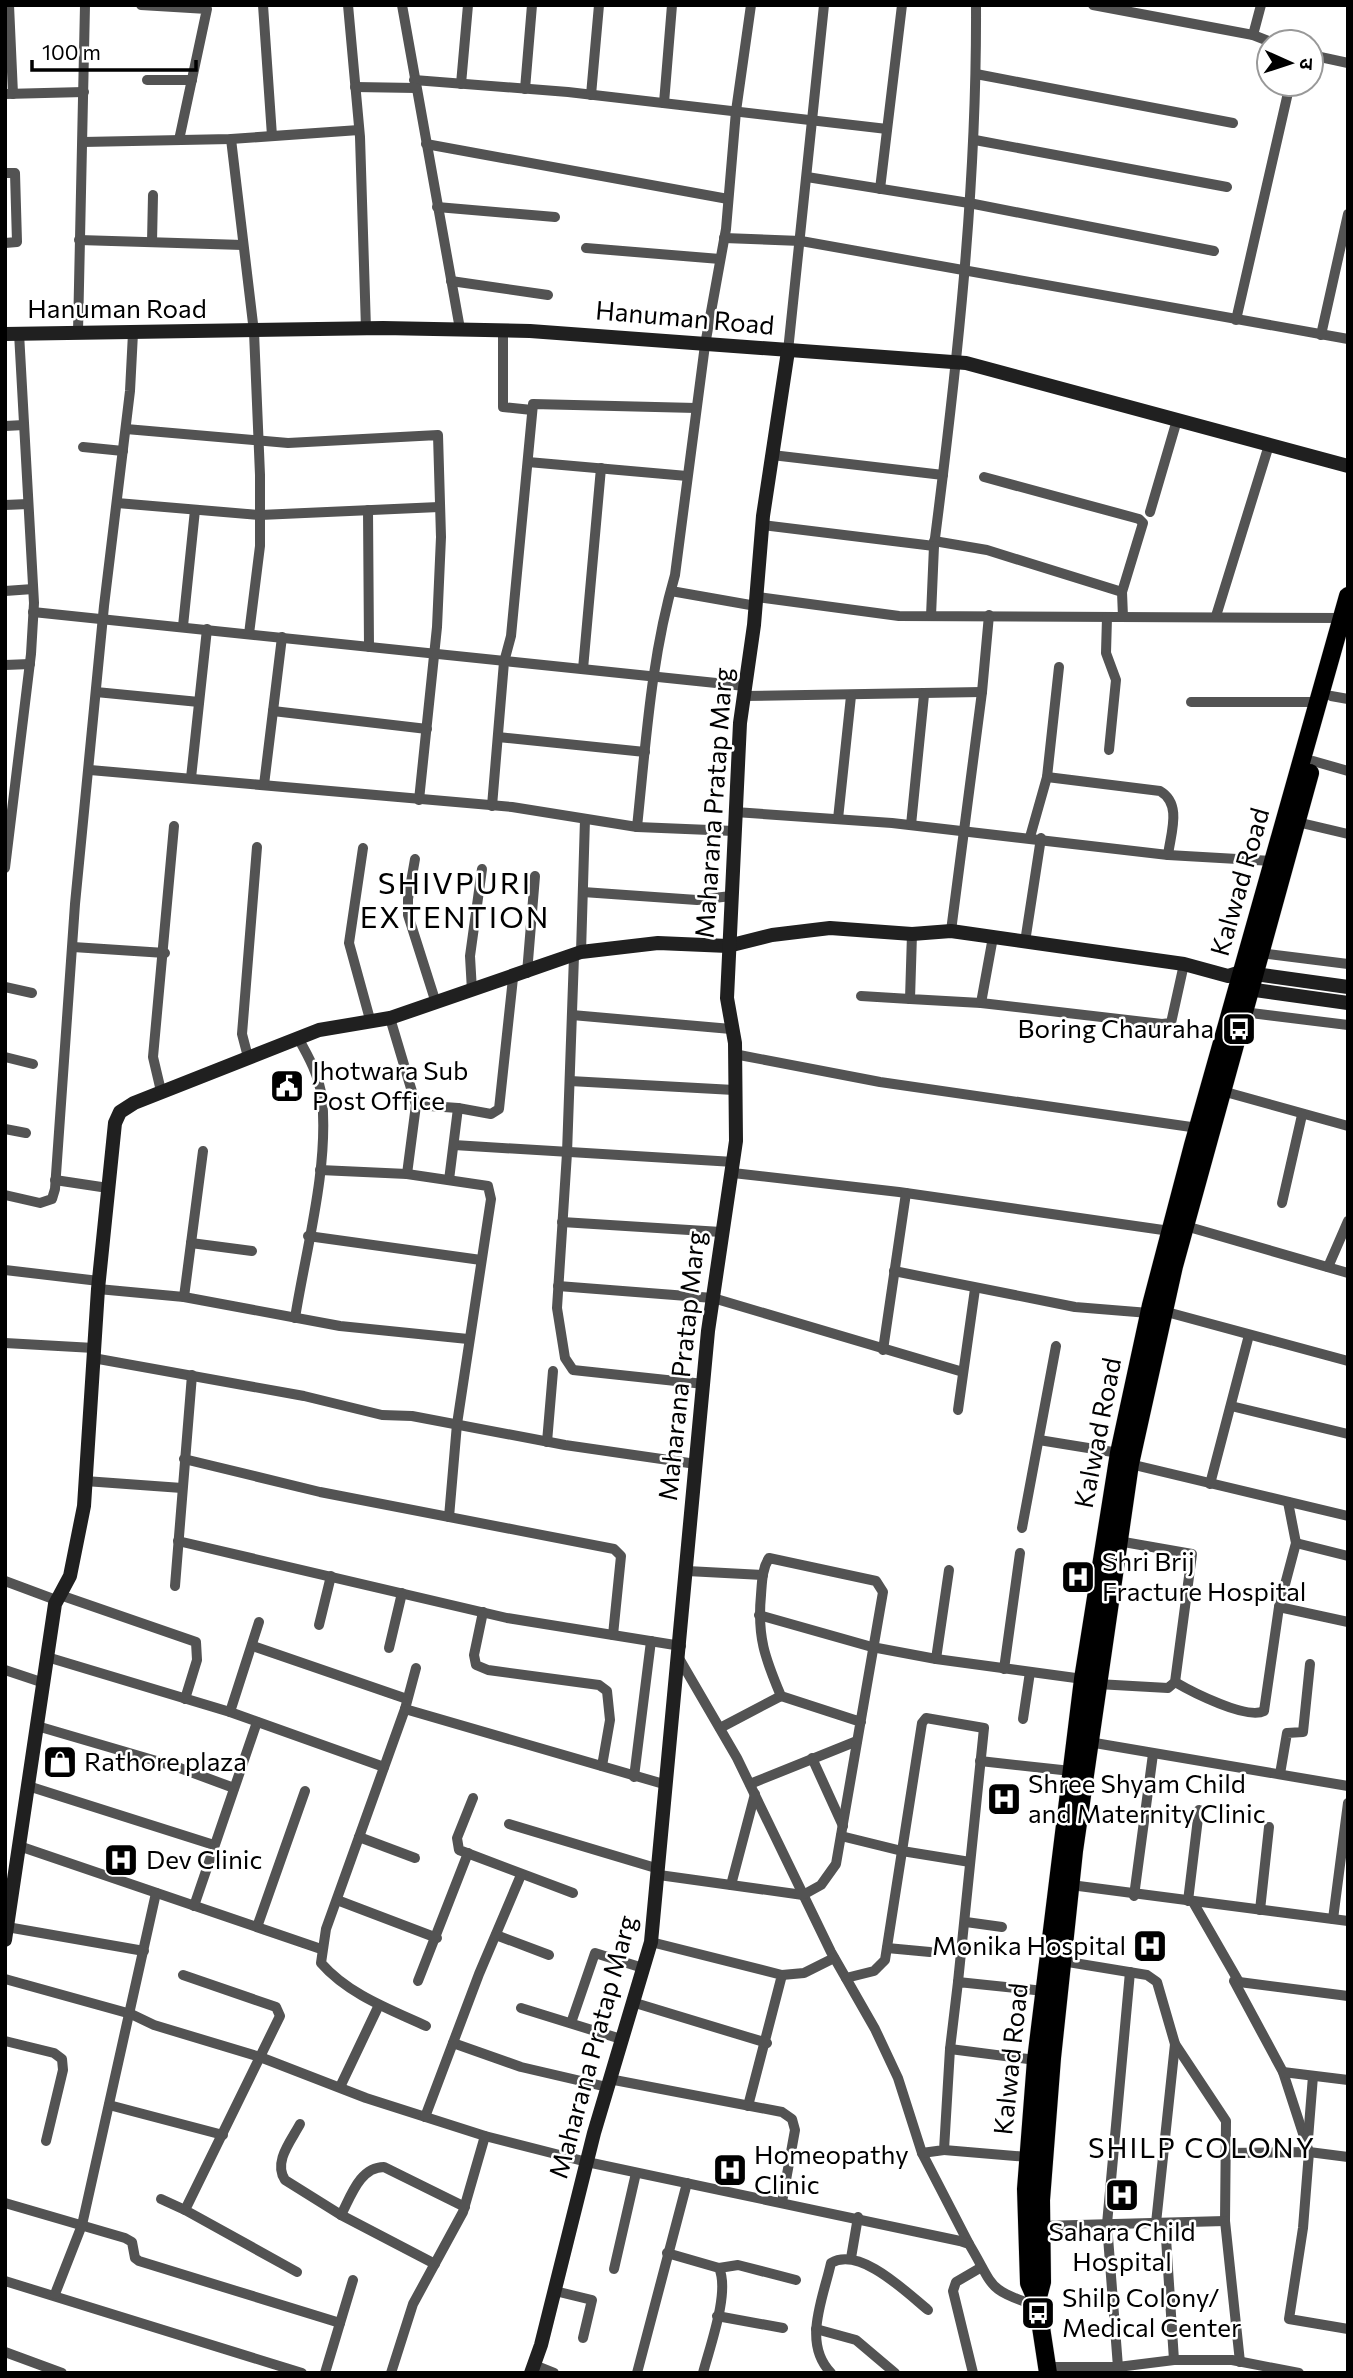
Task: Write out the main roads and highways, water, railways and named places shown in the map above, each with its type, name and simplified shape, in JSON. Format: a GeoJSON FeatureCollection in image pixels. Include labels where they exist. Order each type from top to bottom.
{"type":"FeatureCollection","features":[{"type":"Feature","properties":{"kind":"main road","name":"Kalwad Road"},"geometry":{"type":"LineString","coordinates":[[1037,2303],[1042,2282],[1041,2226],[1051,2071],[1089,1742],[1090,1681],[1124,1459],[1198,1128],[1242,980],[1273,861],[1332,699],[1341,618],[1348,596]]}},
{"type":"Feature","properties":{"kind":"main road","name":"Kalwad Road"},"geometry":{"type":"LineString","coordinates":[[1176,1227],[1222,1091],[1243,1012],[1242,980],[1260,953],[1348,637]]}},
{"type":"Feature","properties":{"kind":"main road","name":"Kalwad Road"},"geometry":{"type":"LineString","coordinates":[[1048,2370],[1037,2303],[1029,2283],[1028,2157],[1036,2060],[1071,1771],[1118,1541],[1124,1459]]}},
{"type":"Feature","properties":{"kind":"place","name":"Boring Chauraha"},"geometry":{"type":"Point","coordinates":[1239,1029]}},
{"type":"Feature","properties":{"kind":"place","name":"Jhotwara Sub Post Office"},"geometry":{"type":"Point","coordinates":[287,1086]}},
{"type":"Feature","properties":{"kind":"place","name":"Shri Brij Fracture Hospital"},"geometry":{"type":"Point","coordinates":[1078,1577]}},
{"type":"Feature","properties":{"kind":"place","name":"Rathore plaza"},"geometry":{"type":"Point","coordinates":[60,1762]}},
{"type":"Feature","properties":{"kind":"place","name":"Shree Shyam Child and Maternity Clinic"},"geometry":{"type":"Point","coordinates":[1004,1799]}},
{"type":"Feature","properties":{"kind":"place","name":"Dev Clinic"},"geometry":{"type":"Point","coordinates":[121,1860]}},
{"type":"Feature","properties":{"kind":"place","name":"Monika Hospital"},"geometry":{"type":"Point","coordinates":[1150,1946]}},
{"type":"Feature","properties":{"kind":"place","name":"Homeopathy Clinic"},"geometry":{"type":"Point","coordinates":[730,2170]}},
{"type":"Feature","properties":{"kind":"place","name":"Sahara Child Hospital"},"geometry":{"type":"Point","coordinates":[1122,2195]}},
{"type":"Feature","properties":{"kind":"place","name":"Shilp Colony/ Medical Center"},"geometry":{"type":"Point","coordinates":[1038,2313]}},
{"type":"Feature","properties":{"kind":"district","name":"SHIVPURI EXTENTION"},"geometry":{"type":"Point","coordinates":[455,901]}},
{"type":"Feature","properties":{"kind":"district","name":"SHILP COLONY"},"geometry":{"type":"Point","coordinates":[1202,2148]}}]}
